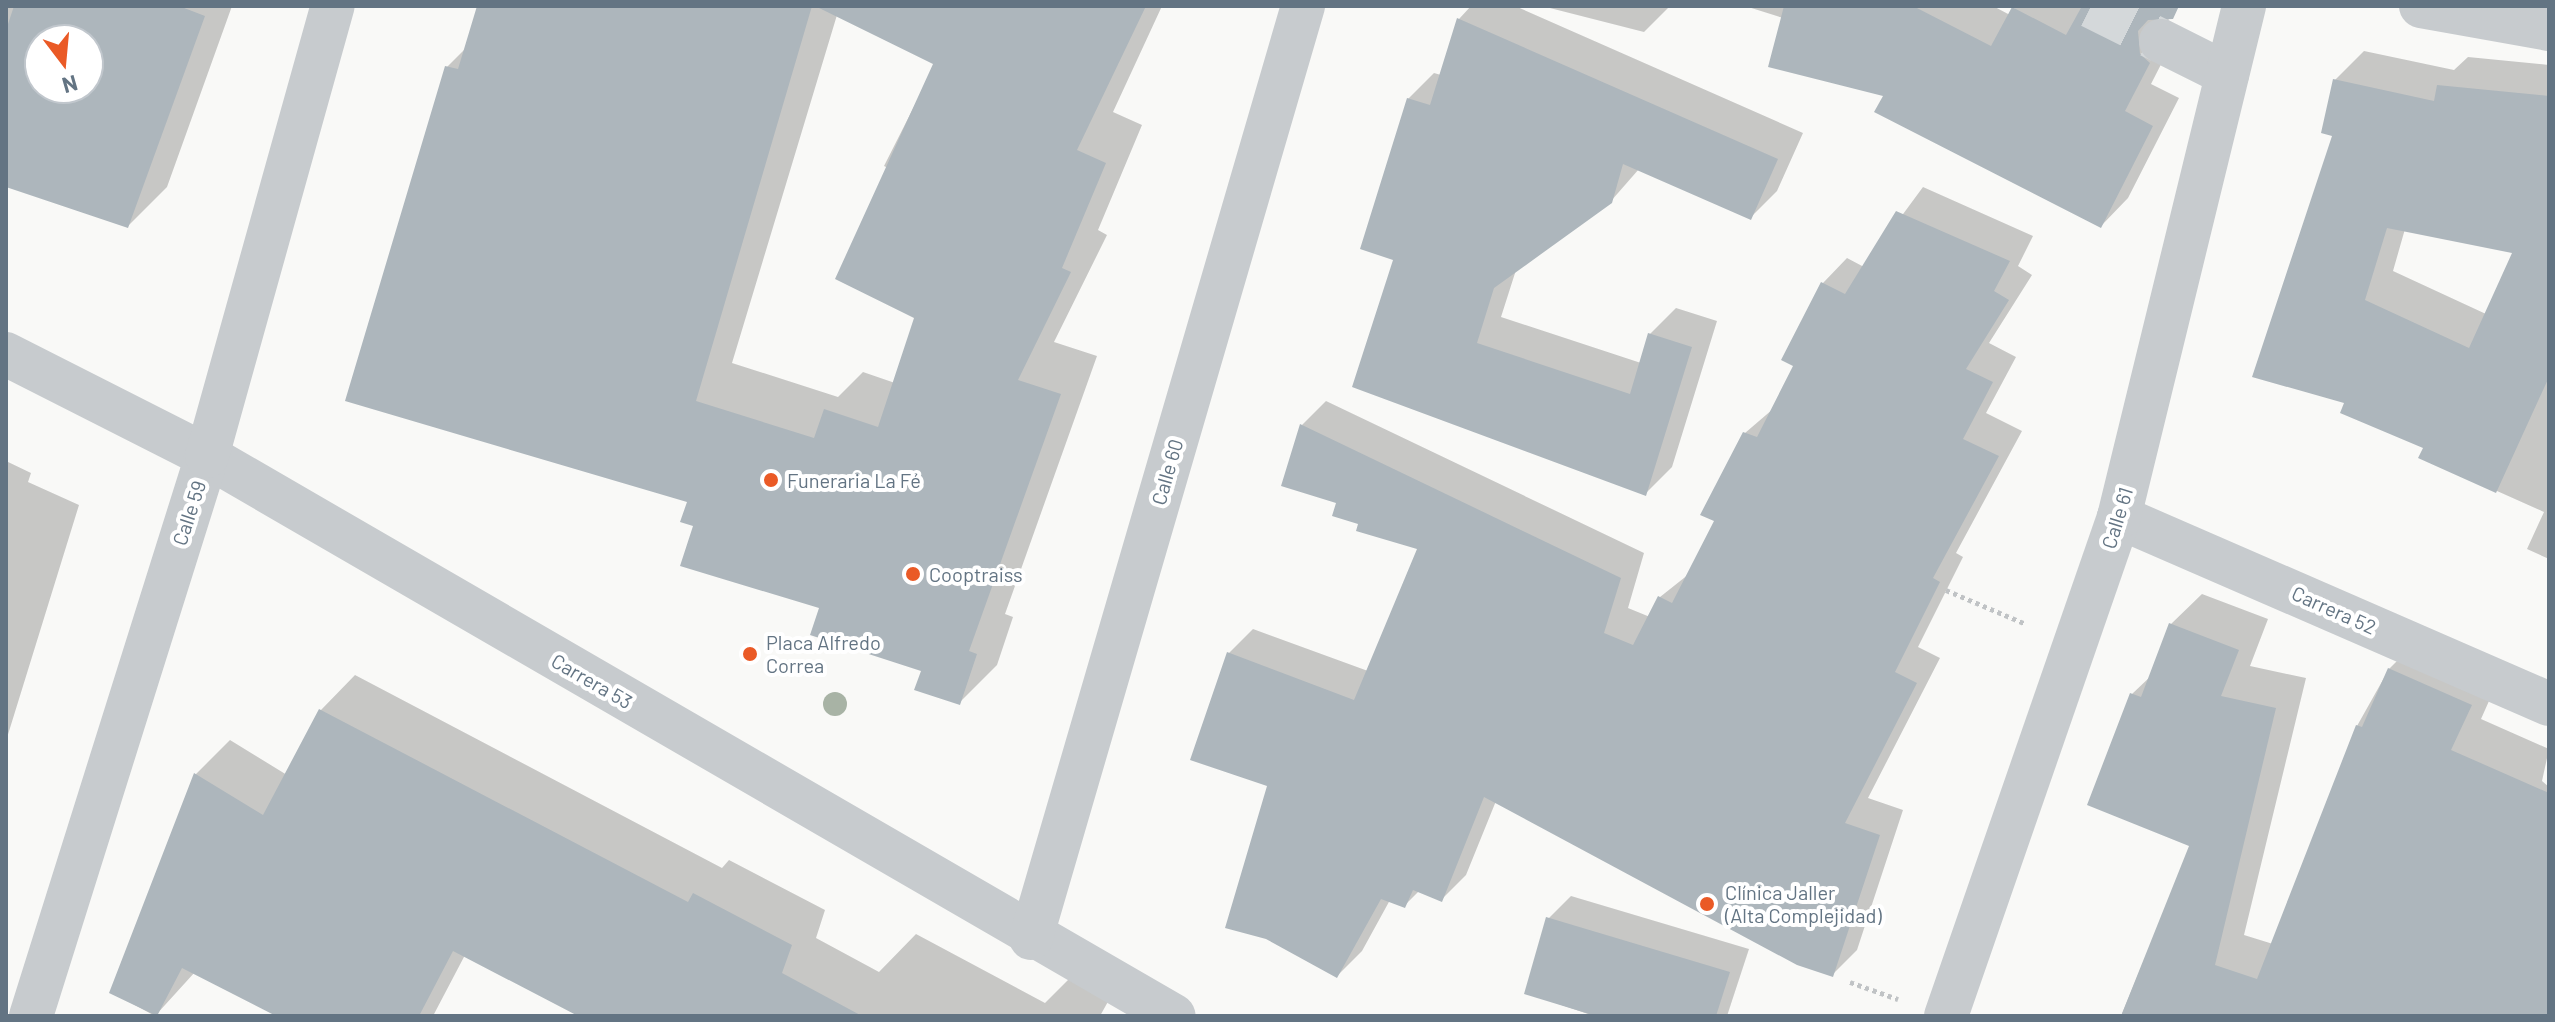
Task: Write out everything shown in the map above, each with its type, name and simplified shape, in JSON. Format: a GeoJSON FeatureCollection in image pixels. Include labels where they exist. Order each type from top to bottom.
{"type":"FeatureCollection","features":[{"type":"Feature","properties":{"kind":"street","name":"Calle 59"},"geometry":{"type":"LineString","coordinates":[[31,1016],[207,456],[333,6]]}},
{"type":"Feature","properties":{"kind":"street","name":"Calle 60"},"geometry":{"type":"LineString","coordinates":[[1031,938],[1303,6]]}},
{"type":"Feature","properties":{"kind":"street","name":"Calle 61"},"geometry":{"type":"LineString","coordinates":[[1946,1016],[2119,517],[2244,6]]}},
{"type":"Feature","properties":{"kind":"street"},"geometry":{"type":"LineString","coordinates":[[2421,6],[2549,29]]}},
{"type":"Feature","properties":{"kind":"street"},"geometry":{"type":"LineString","coordinates":[[2161,41],[2227,74]]}},
{"type":"Feature","properties":{"kind":"street","name":"Carrera 53"},"geometry":{"type":"LineString","coordinates":[[6,354],[207,456],[1031,938],[1174,1016]]}},
{"type":"Feature","properties":{"kind":"street","name":"Carrera 52"},"geometry":{"type":"LineString","coordinates":[[2119,517],[2549,704]]}},
{"type":"Feature","properties":{"kind":"path"},"geometry":{"type":"LineString","coordinates":[[1946,590],[2075,645]]}},
{"type":"Feature","properties":{"kind":"building"},"geometry":{"type":"Polygon","coordinates":[[[14,6],[179,6],[205,16],[128,228],[6,187],[6,30],[14,6]]]}},
{"type":"Feature","properties":{"kind":"building"},"geometry":{"type":"Polygon","coordinates":[[[477,6],[812,6],[696,401],[814,438],[824,409],[878,427],[914,318],[835,279],[933,64],[815,6],[1146,6],[1077,150],[1106,163],[1062,268],[1071,272],[1018,380],[1061,394],[969,651],[977,654],[960,705],[914,690],[921,671],[810,635],[819,608],[680,566],[693,526],[680,522],[687,502],[345,401],[445,66],[458,69],[477,6]]]}},
{"type":"Feature","properties":{"kind":"building"},"geometry":{"type":"Polygon","coordinates":[[[1784,6],[1913,6],[1991,46],[2012,7],[2066,35],[2082,6],[2179,6],[2173,19],[2148,20],[2138,31],[2140,54],[2150,63],[2125,111],[2153,126],[2101,228],[1874,112],[1883,96],[1768,67],[1784,6]]]}},
{"type":"Feature","properties":{"kind":"building"},"geometry":{"type":"Polygon","coordinates":[[[1457,18],[1778,159],[1751,220],[1623,164],[1612,203],[1494,288],[1477,343],[1630,394],[1648,333],[1692,347],[1646,496],[1352,387],[1393,260],[1360,249],[1407,98],[1430,105],[1457,18]]]}},
{"type":"Feature","properties":{"kind":"building"},"geometry":{"type":"Polygon","coordinates":[[[2333,79],[2434,101],[2437,85],[2549,96],[2549,377],[2496,493],[2418,458],[2423,448],[2340,413],[2344,403],[2252,377],[2332,136],[2321,133],[2333,79]],[[2387,228],[2365,300],[2469,348],[2512,253],[2387,228]]]}},
{"type":"Feature","properties":{"kind":"building"},"geometry":{"type":"Polygon","coordinates":[[[1896,211],[2010,261],[1994,291],[2009,300],[1966,369],[1993,382],[1963,439],[1999,456],[1933,578],[1940,582],[1895,672],[1917,683],[1845,823],[1880,835],[1833,977],[1797,965],[1484,797],[1442,902],[1413,890],[1405,908],[1381,899],[1337,978],[1266,939],[1225,928],[1267,786],[1190,760],[1227,652],[1354,700],[1417,549],[1356,531],[1358,524],[1332,516],[1336,503],[1281,486],[1300,424],[1621,578],[1604,633],[1633,645],[1658,596],[1672,603],[1714,521],[1700,515],[1743,432],[1757,437],[1793,366],[1781,360],[1821,282],[1845,294],[1896,211]]]}},
{"type":"Feature","properties":{"kind":"building"},"geometry":{"type":"Polygon","coordinates":[[[2169,623],[2239,650],[2221,696],[2276,708],[2215,965],[2257,979],[2356,725],[2362,727],[2388,668],[2472,705],[2451,750],[2549,793],[2549,1016],[2121,1016],[2189,846],[2087,805],[2130,693],[2141,697],[2169,623]]]}},
{"type":"Feature","properties":{"kind":"building"},"geometry":{"type":"Polygon","coordinates":[[[319,709],[688,902],[693,893],[792,945],[782,973],[862,1016],[578,1016],[453,951],[419,1016],[276,1016],[182,968],[157,1016],[109,993],[194,773],[263,815],[319,709]]]}},
{"type":"Feature","properties":{"kind":"building"},"geometry":{"type":"Polygon","coordinates":[[[1546,917],[1730,972],[1716,1016],[1596,1016],[1524,994],[1546,917]]]}},
{"type":"Feature","properties":{"kind":"tunnel"},"geometry":{"type":"LineString","coordinates":[[2091,6],[2161,41]]}},
{"type":"Feature","properties":{"kind":"place","name":"Funeraria La Fé"},"geometry":{"type":"Point","coordinates":[771,480]}},
{"type":"Feature","properties":{"kind":"place","name":"Cooptraiss"},"geometry":{"type":"Point","coordinates":[913,574]}},
{"type":"Feature","properties":{"kind":"place","name":"Placa Alfredo Correa"},"geometry":{"type":"Point","coordinates":[750,654]}},
{"type":"Feature","properties":{"kind":"place","name":"Clínica Jaller (Alta Complejidad)"},"geometry":{"type":"Point","coordinates":[1707,904]}}]}
